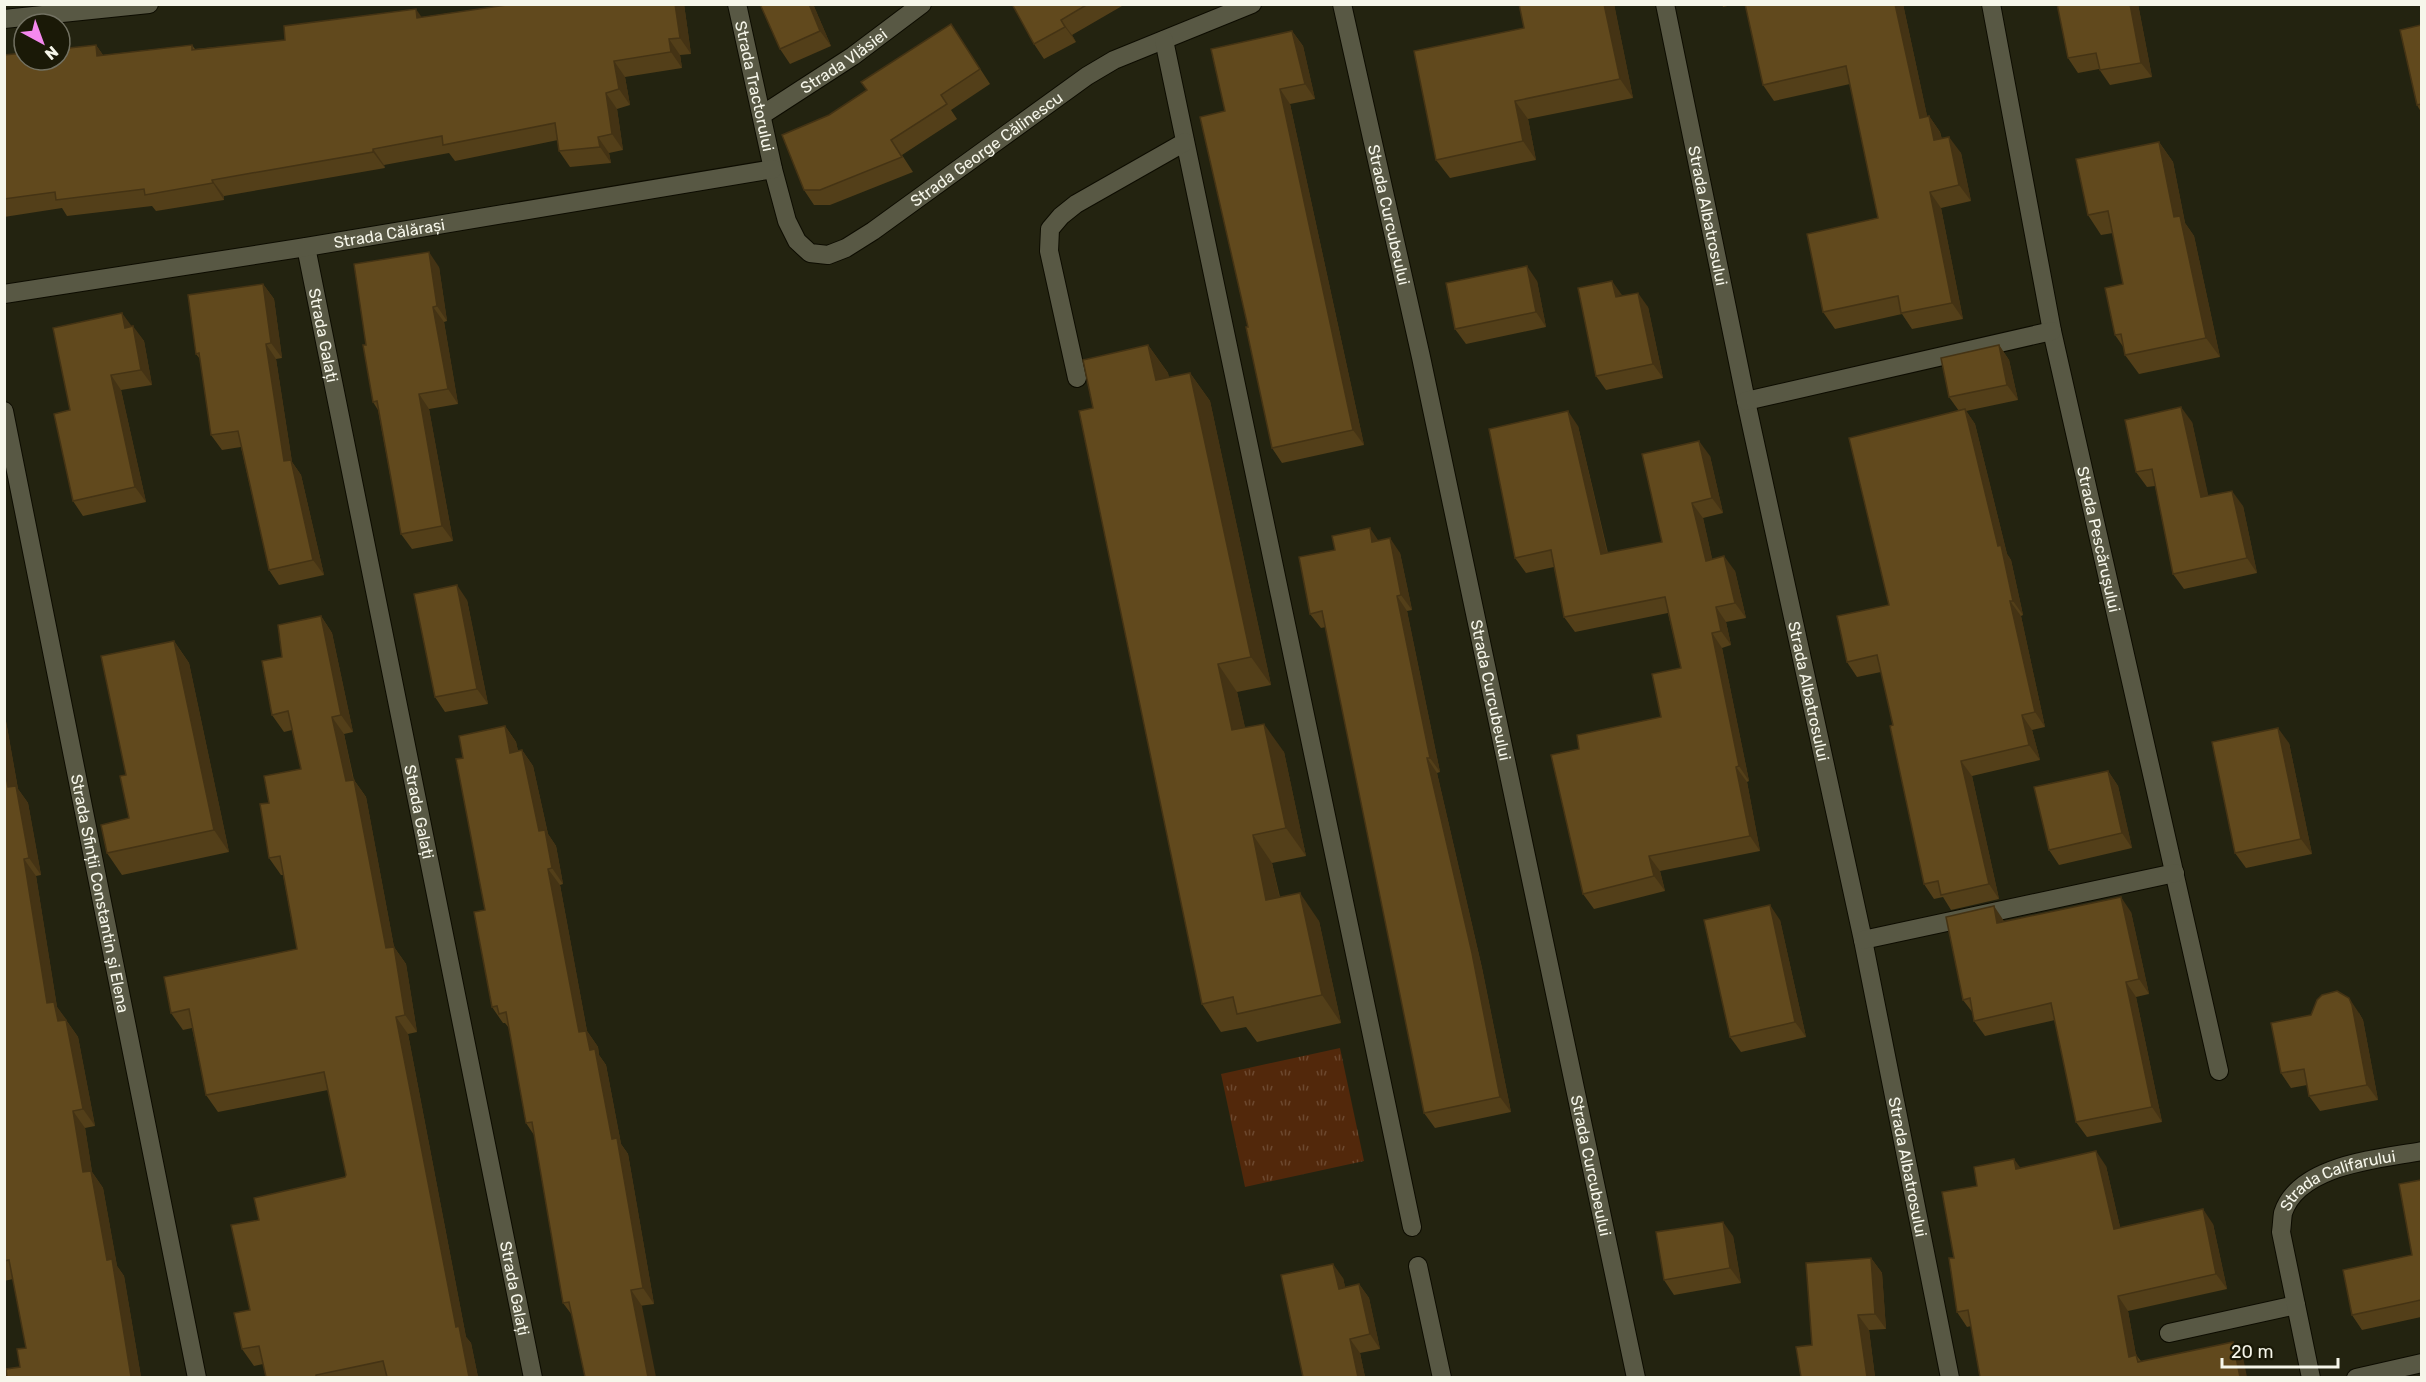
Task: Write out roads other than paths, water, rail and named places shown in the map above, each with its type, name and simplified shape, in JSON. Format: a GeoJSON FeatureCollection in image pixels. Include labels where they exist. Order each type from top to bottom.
{"type":"FeatureCollection","features":[{"type":"Feature","properties":{"kind":"street"},"geometry":{"type":"LineString","coordinates":[[4,19],[149,4]]}},
{"type":"Feature","properties":{"kind":"street","name":"Strada Tractorului"},"geometry":{"type":"LineString","coordinates":[[737,4],[773,169]]}},
{"type":"Feature","properties":{"kind":"street","name":"Strada Vlăsiei"},"geometry":{"type":"LineString","coordinates":[[762,115],[853,56],[922,4]]}},
{"type":"Feature","properties":{"kind":"street","name":"Strada George Călinescu"},"geometry":{"type":"LineString","coordinates":[[773,169],[787,222],[797,240],[810,253],[828,255],[846,248],[873,231],[1087,76],[1114,60],[1252,4]]}},
{"type":"Feature","properties":{"kind":"street","name":"Strada Curcubeului"},"geometry":{"type":"LineString","coordinates":[[1342,4],[1421,357],[1636,1377]]}},
{"type":"Feature","properties":{"kind":"street","name":"Strada Albatrosului"},"geometry":{"type":"LineString","coordinates":[[1665,4],[1746,401],[1863,940],[1950,1377]]}},
{"type":"Feature","properties":{"kind":"street","name":"Strada Pescărușului"},"geometry":{"type":"LineString","coordinates":[[1991,4],[2052,331],[2219,1071]]}},
{"type":"Feature","properties":{"kind":"street"},"geometry":{"type":"LineString","coordinates":[[1164,40],[1412,1227]]}},
{"type":"Feature","properties":{"kind":"street"},"geometry":{"type":"LineString","coordinates":[[1077,378],[1049,251],[1050,229],[1076,204],[1185,142]]}},
{"type":"Feature","properties":{"kind":"street","name":"Strada Călărași"},"geometry":{"type":"LineString","coordinates":[[4,294],[306,247],[773,169]]}},
{"type":"Feature","properties":{"kind":"street","name":"Strada Galați"},"geometry":{"type":"LineString","coordinates":[[306,247],[533,1377]]}},
{"type":"Feature","properties":{"kind":"street"},"geometry":{"type":"LineString","coordinates":[[1746,401],[2052,331]]}},
{"type":"Feature","properties":{"kind":"street","name":"Strada Sfinții Constantin și Elena"},"geometry":{"type":"LineString","coordinates":[[4,411],[197,1377]]}},
{"type":"Feature","properties":{"kind":"street"},"geometry":{"type":"LineString","coordinates":[[1863,940],[2175,873]]}},
{"type":"Feature","properties":{"kind":"street","name":"Strada Califarului"},"geometry":{"type":"LineString","coordinates":[[2311,1377],[2282,1232],[2283,1213],[2294,1196],[2325,1172],[2350,1164],[2421,1152]]}},
{"type":"Feature","properties":{"kind":"street"},"geometry":{"type":"LineString","coordinates":[[1418,1266],[1442,1377]]}},
{"type":"Feature","properties":{"kind":"street"},"geometry":{"type":"LineString","coordinates":[[2169,1333],[2296,1305]]}},
{"type":"Feature","properties":{"kind":"street"},"geometry":{"type":"LineString","coordinates":[[2356,1377],[2421,1363]]}}]}
